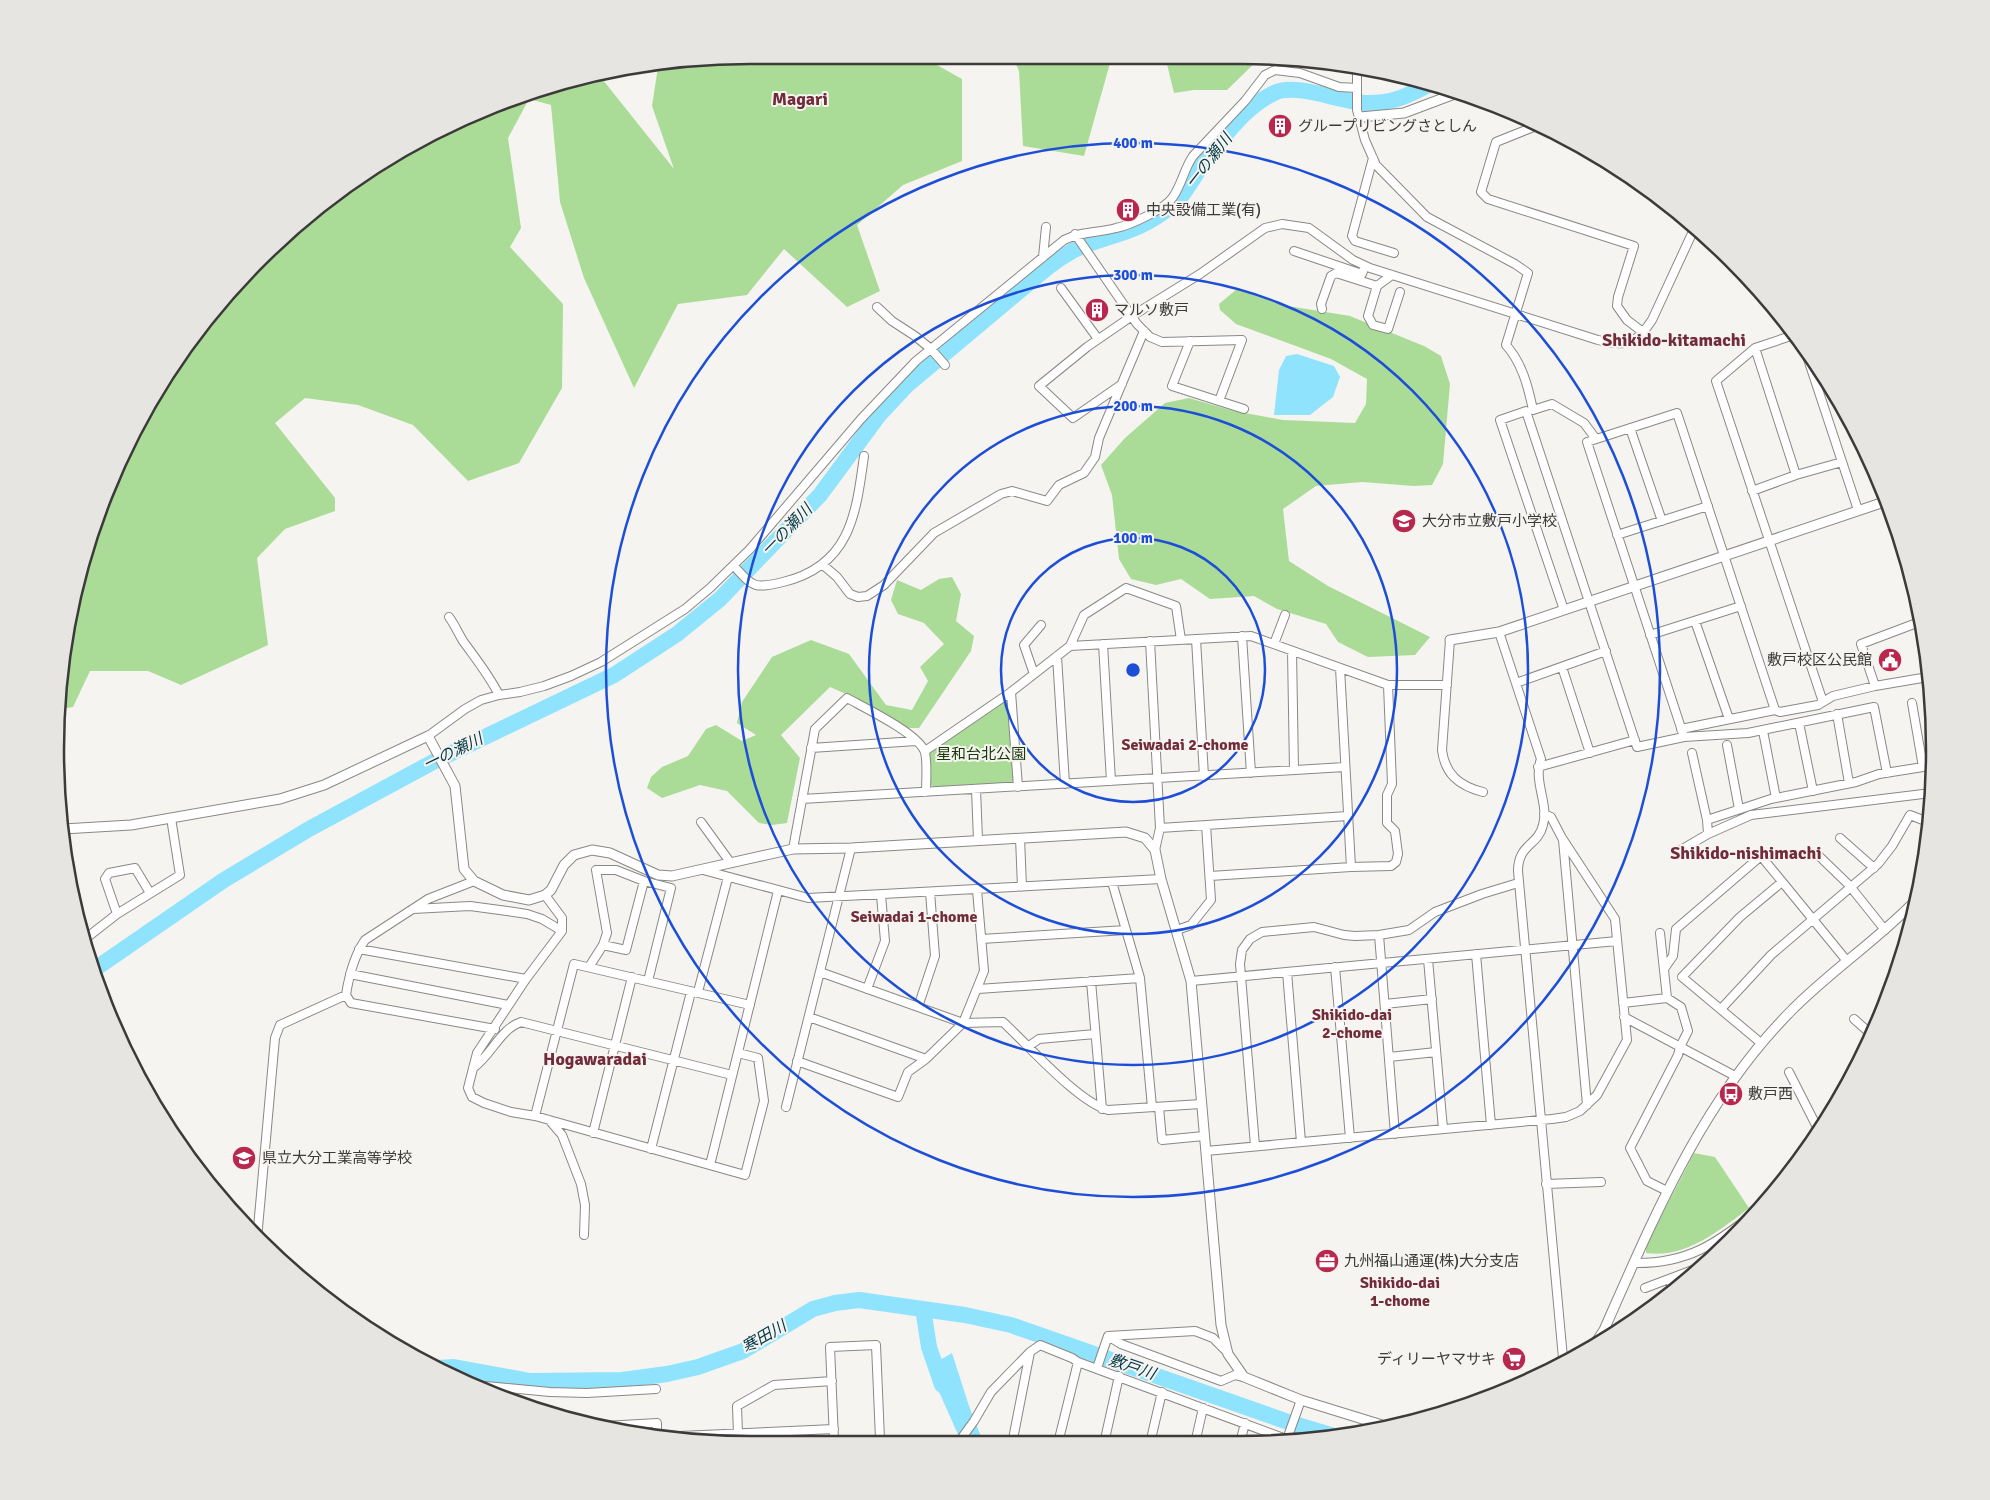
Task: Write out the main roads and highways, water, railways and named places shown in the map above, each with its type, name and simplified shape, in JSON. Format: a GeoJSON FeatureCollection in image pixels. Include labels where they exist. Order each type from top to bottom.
{"type":"FeatureCollection","features":[{"type":"Feature","properties":{"kind":"water"},"geometry":{"type":"Polygon","coordinates":[[[1297,354],[1334,366],[1340,377],[1333,397],[1310,415],[1274,415],[1279,370],[1286,356],[1297,354]]]}},
{"type":"Feature","properties":{"kind":"water"},"geometry":{"type":"Polygon","coordinates":[[[952,1353],[981,1436],[959,1436],[928,1367],[952,1353]]]}},
{"type":"Feature","properties":{"kind":"waterway","name":"一の瀬川"},"geometry":{"type":"LineString","coordinates":[[99,966],[224,880],[309,829],[435,761],[614,675],[677,634],[720,599],[820,495],[879,415],[907,385],[1057,260],[1074,250],[1146,223],[1175,203],[1233,126],[1263,99],[1284,90],[1295,90],[1357,102],[1378,103],[1402,98],[1422,88]]}},
{"type":"Feature","properties":{"kind":"waterway","name":"寒田川"},"geometry":{"type":"LineString","coordinates":[[451,1367],[530,1381],[622,1380],[667,1374],[698,1367],[743,1351],[813,1309],[835,1303],[859,1300],[965,1315],[1011,1325],[1318,1431]]}},
{"type":"Feature","properties":{"kind":"waterway","name":"寒田川"},"geometry":{"type":"LineString","coordinates":[[923,1309],[929,1347],[942,1385]]}},
{"type":"Feature","properties":{"kind":"place","name":"グループリビングさとしん"},"geometry":{"type":"Point","coordinates":[1280,126]}},
{"type":"Feature","properties":{"kind":"place","name":"中央設備工業(有)"},"geometry":{"type":"Point","coordinates":[1128,210]}},
{"type":"Feature","properties":{"kind":"place","name":"マルソ敷戸"},"geometry":{"type":"Point","coordinates":[1097,310]}},
{"type":"Feature","properties":{"kind":"place","name":"大分市立敷戸小学校"},"geometry":{"type":"Point","coordinates":[1404,521]}},
{"type":"Feature","properties":{"kind":"place","name":"敷戸校区公民館"},"geometry":{"type":"Point","coordinates":[1890,660]}},
{"type":"Feature","properties":{"kind":"place","name":"敷戸西"},"geometry":{"type":"Point","coordinates":[1731,1094]}},
{"type":"Feature","properties":{"kind":"place","name":"県立大分工業高等学校"},"geometry":{"type":"Point","coordinates":[244,1158]}},
{"type":"Feature","properties":{"kind":"place","name":"九州福山通運(株)大分支店"},"geometry":{"type":"Point","coordinates":[1327,1261]}},
{"type":"Feature","properties":{"kind":"place","name":"ディリーヤマサキ"},"geometry":{"type":"Point","coordinates":[1514,1359]}},
{"type":"Feature","properties":{"kind":"district","name":"Magari"},"geometry":{"type":"Point","coordinates":[800,99]}},
{"type":"Feature","properties":{"kind":"district","name":"Shikido-kitamachi"},"geometry":{"type":"Point","coordinates":[1674,340]}},
{"type":"Feature","properties":{"kind":"district","name":"Seiwadai 2-chome"},"geometry":{"type":"Point","coordinates":[1185,745]}},
{"type":"Feature","properties":{"kind":"district","name":"Shikido-nishimachi"},"geometry":{"type":"Point","coordinates":[1746,853]}},
{"type":"Feature","properties":{"kind":"district","name":"Seiwadai 1-chome"},"geometry":{"type":"Point","coordinates":[914,917]}},
{"type":"Feature","properties":{"kind":"district","name":"Shikido-dai 2-chome"},"geometry":{"type":"Point","coordinates":[1352,1024]}},
{"type":"Feature","properties":{"kind":"district","name":"Hogawaradai"},"geometry":{"type":"Point","coordinates":[595,1059]}},
{"type":"Feature","properties":{"kind":"district","name":"Shikido-dai 1-chome"},"geometry":{"type":"Point","coordinates":[1400,1292]}},
{"type":"Feature","properties":{"kind":"park label","name":"星和台北公園"},"geometry":{"type":"Point","coordinates":[981,754]}},
{"type":"Feature","properties":{"kind":"water label","name":"敷戸川"},"geometry":{"type":"Point","coordinates":[1132,1367]}}]}
